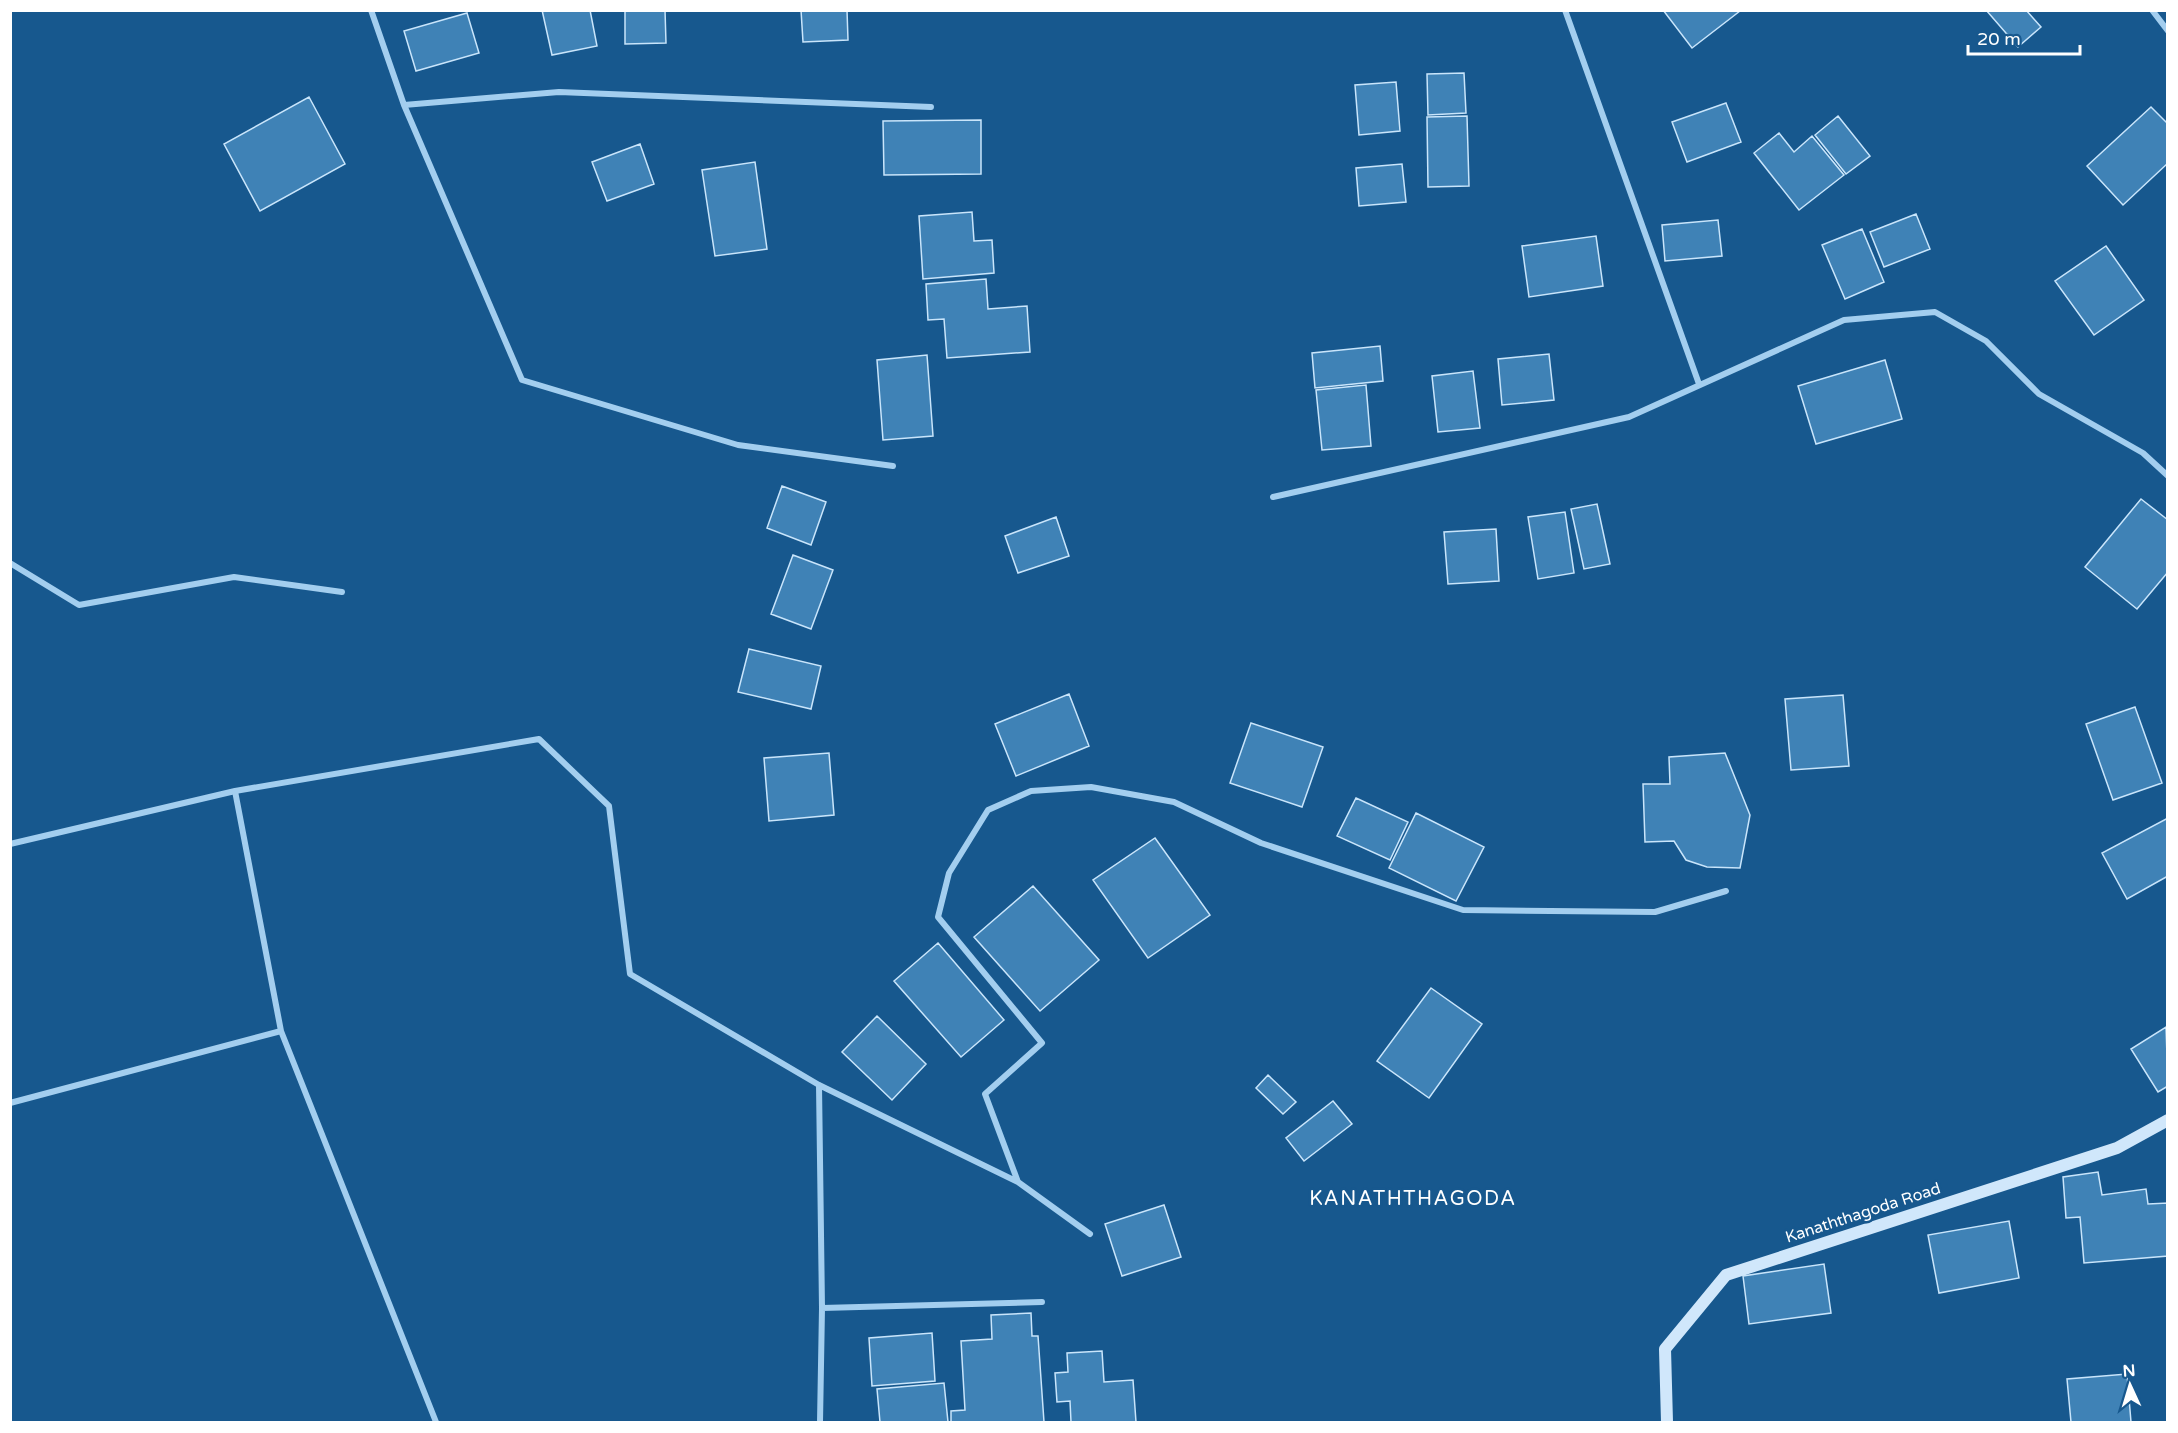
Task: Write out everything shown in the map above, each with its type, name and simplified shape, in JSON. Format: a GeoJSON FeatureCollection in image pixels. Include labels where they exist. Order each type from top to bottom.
{"type":"FeatureCollection","features":[{"type":"Feature","properties":{"kind":"street"},"geometry":{"type":"LineString","coordinates":[[371,10],[404,105],[522,380],[738,446],[893,466]]}},
{"type":"Feature","properties":{"kind":"street"},"geometry":{"type":"LineString","coordinates":[[1565,10],[1700,384]]}},
{"type":"Feature","properties":{"kind":"street"},"geometry":{"type":"LineString","coordinates":[[2152,10],[2168,31]]}},
{"type":"Feature","properties":{"kind":"street"},"geometry":{"type":"LineString","coordinates":[[404,105],[559,92],[931,107]]}},
{"type":"Feature","properties":{"kind":"street"},"geometry":{"type":"LineString","coordinates":[[1273,497],[1629,417],[1844,320],[1935,312],[1986,341],[2039,394],[2143,453],[2168,476]]}},
{"type":"Feature","properties":{"kind":"street"},"geometry":{"type":"LineString","coordinates":[[10,563],[79,605],[234,577],[342,592]]}},
{"type":"Feature","properties":{"kind":"street"},"geometry":{"type":"LineString","coordinates":[[10,844],[235,790],[539,739],[609,807],[630,974],[819,1085],[1018,1182],[1089,1234]]}},
{"type":"Feature","properties":{"kind":"street"},"geometry":{"type":"LineString","coordinates":[[1018,1182],[985,1094],[1042,1043],[938,917],[949,873],[988,810],[1031,791],[1091,787],[1174,802],[1261,843],[1463,910],[1655,912],[1726,891]]}},
{"type":"Feature","properties":{"kind":"street"},"geometry":{"type":"LineString","coordinates":[[235,790],[281,1031],[435,1422]]}},
{"type":"Feature","properties":{"kind":"street"},"geometry":{"type":"LineString","coordinates":[[10,1103],[281,1031]]}},
{"type":"Feature","properties":{"kind":"street"},"geometry":{"type":"LineString","coordinates":[[819,1085],[822,1308],[820,1422]]}},
{"type":"Feature","properties":{"kind":"street","name":"Kanaththagoda Road"},"geometry":{"type":"LineString","coordinates":[[1667,1422],[1665,1349],[1726,1275],[2116,1148],[2168,1120]]}},
{"type":"Feature","properties":{"kind":"street"},"geometry":{"type":"LineString","coordinates":[[822,1308],[1041,1302]]}},
{"type":"Feature","properties":{"kind":"building"},"geometry":{"type":"Polygon","coordinates":[[[542,10],[590,10],[597,46],[552,55],[542,10]]]}},
{"type":"Feature","properties":{"kind":"building"},"geometry":{"type":"Polygon","coordinates":[[[625,10],[665,10],[666,43],[625,44],[625,10]]]}},
{"type":"Feature","properties":{"kind":"building"},"geometry":{"type":"Polygon","coordinates":[[[801,10],[847,10],[848,40],[803,42],[801,10]]]}},
{"type":"Feature","properties":{"kind":"building"},"geometry":{"type":"Polygon","coordinates":[[[1663,10],[1739,10],[1740,11],[1692,48],[1663,10]]]}},
{"type":"Feature","properties":{"kind":"building"},"geometry":{"type":"Polygon","coordinates":[[[1986,10],[2026,10],[2041,27],[2018,47],[1986,10]]]}},
{"type":"Feature","properties":{"kind":"building"},"geometry":{"type":"Polygon","coordinates":[[[467,13],[479,53],[416,71],[404,31],[467,13]]]}},
{"type":"Feature","properties":{"kind":"building"},"geometry":{"type":"Polygon","coordinates":[[[1464,73],[1466,113],[1428,115],[1427,74],[1464,73]]]}},
{"type":"Feature","properties":{"kind":"building"},"geometry":{"type":"Polygon","coordinates":[[[1396,82],[1400,131],[1359,135],[1355,85],[1396,82]]]}},
{"type":"Feature","properties":{"kind":"building"},"geometry":{"type":"Polygon","coordinates":[[[309,97],[345,164],[260,211],[224,144],[309,97]]]}},
{"type":"Feature","properties":{"kind":"building"},"geometry":{"type":"Polygon","coordinates":[[[1726,103],[1741,142],[1687,162],[1672,122],[1726,103]]]}},
{"type":"Feature","properties":{"kind":"building"},"geometry":{"type":"Polygon","coordinates":[[[2151,107],[2168,124],[2168,163],[2123,205],[2087,166],[2151,107]]]}},
{"type":"Feature","properties":{"kind":"building"},"geometry":{"type":"Polygon","coordinates":[[[1467,116],[1469,186],[1428,187],[1427,117],[1467,116]]]}},
{"type":"Feature","properties":{"kind":"building"},"geometry":{"type":"Polygon","coordinates":[[[1838,116],[1870,156],[1846,174],[1815,135],[1838,116]]]}},
{"type":"Feature","properties":{"kind":"building"},"geometry":{"type":"Polygon","coordinates":[[[981,120],[981,174],[884,175],[883,121],[981,120]]]}},
{"type":"Feature","properties":{"kind":"building"},"geometry":{"type":"Polygon","coordinates":[[[1779,133],[1794,152],[1812,136],[1844,175],[1799,210],[1754,153],[1779,133]]]}},
{"type":"Feature","properties":{"kind":"building"},"geometry":{"type":"Polygon","coordinates":[[[640,144],[654,184],[607,201],[592,162],[640,144]]]}},
{"type":"Feature","properties":{"kind":"building"},"geometry":{"type":"Polygon","coordinates":[[[755,162],[767,249],[715,256],[702,170],[755,162]]]}},
{"type":"Feature","properties":{"kind":"building"},"geometry":{"type":"Polygon","coordinates":[[[1402,164],[1406,202],[1359,206],[1356,168],[1402,164]]]}},
{"type":"Feature","properties":{"kind":"building"},"geometry":{"type":"Polygon","coordinates":[[[972,212],[974,241],[992,240],[994,273],[923,279],[919,216],[972,212]]]}},
{"type":"Feature","properties":{"kind":"building"},"geometry":{"type":"Polygon","coordinates":[[[1916,214],[1930,249],[1884,267],[1870,232],[1916,214]]]}},
{"type":"Feature","properties":{"kind":"building"},"geometry":{"type":"Polygon","coordinates":[[[1718,220],[1722,256],[1665,261],[1662,225],[1718,220]]]}},
{"type":"Feature","properties":{"kind":"building"},"geometry":{"type":"Polygon","coordinates":[[[1862,229],[1884,282],[1845,299],[1822,245],[1862,229]]]}},
{"type":"Feature","properties":{"kind":"building"},"geometry":{"type":"Polygon","coordinates":[[[1596,236],[1603,286],[1529,297],[1522,246],[1596,236]]]}},
{"type":"Feature","properties":{"kind":"building"},"geometry":{"type":"Polygon","coordinates":[[[2106,246],[2144,300],[2094,335],[2055,281],[2106,246]]]}},
{"type":"Feature","properties":{"kind":"building"},"geometry":{"type":"Polygon","coordinates":[[[986,279],[988,309],[1027,306],[1030,352],[947,358],[944,319],[928,320],[926,284],[986,279]]]}},
{"type":"Feature","properties":{"kind":"building"},"geometry":{"type":"Polygon","coordinates":[[[1380,346],[1383,381],[1315,388],[1312,353],[1380,346]]]}},
{"type":"Feature","properties":{"kind":"building"},"geometry":{"type":"Polygon","coordinates":[[[1549,354],[1554,400],[1502,405],[1498,359],[1549,354]]]}},
{"type":"Feature","properties":{"kind":"building"},"geometry":{"type":"Polygon","coordinates":[[[927,355],[933,436],[883,440],[877,360],[927,355]]]}},
{"type":"Feature","properties":{"kind":"building"},"geometry":{"type":"Polygon","coordinates":[[[1885,360],[1902,419],[1816,444],[1798,386],[1885,360]]]}},
{"type":"Feature","properties":{"kind":"building"},"geometry":{"type":"Polygon","coordinates":[[[1473,371],[1480,428],[1438,432],[1432,376],[1473,371]]]}},
{"type":"Feature","properties":{"kind":"building"},"geometry":{"type":"Polygon","coordinates":[[[1366,385],[1371,446],[1322,450],[1316,390],[1366,385]]]}},
{"type":"Feature","properties":{"kind":"building"},"geometry":{"type":"Polygon","coordinates":[[[782,486],[826,502],[811,545],[767,528],[782,486]]]}},
{"type":"Feature","properties":{"kind":"building"},"geometry":{"type":"Polygon","coordinates":[[[2141,499],[2168,520],[2168,572],[2137,609],[2085,567],[2141,499]]]}},
{"type":"Feature","properties":{"kind":"building"},"geometry":{"type":"Polygon","coordinates":[[[1597,504],[1610,564],[1584,569],[1571,509],[1597,504]]]}},
{"type":"Feature","properties":{"kind":"building"},"geometry":{"type":"Polygon","coordinates":[[[1565,512],[1574,573],[1538,579],[1528,517],[1565,512]]]}},
{"type":"Feature","properties":{"kind":"building"},"geometry":{"type":"Polygon","coordinates":[[[1056,517],[1069,556],[1018,573],[1005,536],[1056,517]]]}},
{"type":"Feature","properties":{"kind":"building"},"geometry":{"type":"Polygon","coordinates":[[[1496,529],[1499,581],[1448,584],[1444,532],[1496,529]]]}},
{"type":"Feature","properties":{"kind":"building"},"geometry":{"type":"Polygon","coordinates":[[[793,555],[833,570],[811,629],[771,614],[793,555]]]}},
{"type":"Feature","properties":{"kind":"building"},"geometry":{"type":"Polygon","coordinates":[[[749,649],[821,666],[811,709],[738,692],[749,649]]]}},
{"type":"Feature","properties":{"kind":"building"},"geometry":{"type":"Polygon","coordinates":[[[1069,694],[1089,746],[1016,776],[995,724],[1069,694]]]}},
{"type":"Feature","properties":{"kind":"building"},"geometry":{"type":"Polygon","coordinates":[[[1843,695],[1849,766],[1791,770],[1785,699],[1843,695]]]}},
{"type":"Feature","properties":{"kind":"building"},"geometry":{"type":"Polygon","coordinates":[[[2135,707],[2162,783],[2113,800],[2086,724],[2135,707]]]}},
{"type":"Feature","properties":{"kind":"building"},"geometry":{"type":"Polygon","coordinates":[[[1251,723],[1323,747],[1302,807],[1230,783],[1251,723]]]}},
{"type":"Feature","properties":{"kind":"building"},"geometry":{"type":"Polygon","coordinates":[[[829,753],[834,815],[769,821],[764,758],[829,753]]]}},
{"type":"Feature","properties":{"kind":"building"},"geometry":{"type":"Polygon","coordinates":[[[1725,753],[1750,815],[1740,868],[1707,867],[1686,860],[1674,841],[1645,842],[1643,784],[1670,784],[1669,757],[1725,753]]]}},
{"type":"Feature","properties":{"kind":"building"},"geometry":{"type":"Polygon","coordinates":[[[1356,798],[1408,822],[1390,860],[1337,836],[1356,798]]]}},
{"type":"Feature","properties":{"kind":"building"},"geometry":{"type":"Polygon","coordinates":[[[1416,813],[1484,847],[1456,901],[1389,868],[1416,813]]]}},
{"type":"Feature","properties":{"kind":"building"},"geometry":{"type":"Polygon","coordinates":[[[2168,818],[2168,876],[2127,899],[2102,853],[2168,818]]]}},
{"type":"Feature","properties":{"kind":"building"},"geometry":{"type":"Polygon","coordinates":[[[1155,838],[1210,915],[1148,958],[1093,880],[1155,838]]]}},
{"type":"Feature","properties":{"kind":"building"},"geometry":{"type":"Polygon","coordinates":[[[1033,886],[1099,960],[1040,1011],[974,937],[1033,886]]]}},
{"type":"Feature","properties":{"kind":"building"},"geometry":{"type":"Polygon","coordinates":[[[938,943],[1004,1020],[961,1057],[894,981],[938,943]]]}},
{"type":"Feature","properties":{"kind":"building"},"geometry":{"type":"Polygon","coordinates":[[[1431,988],[1482,1024],[1429,1098],[1377,1061],[1431,988]]]}},
{"type":"Feature","properties":{"kind":"building"},"geometry":{"type":"Polygon","coordinates":[[[877,1016],[926,1064],[892,1100],[842,1052],[877,1016]]]}},
{"type":"Feature","properties":{"kind":"building"},"geometry":{"type":"Polygon","coordinates":[[[2166,1027],[2168,1086],[2158,1092],[2131,1049],[2166,1027]]]}},
{"type":"Feature","properties":{"kind":"building"},"geometry":{"type":"Polygon","coordinates":[[[1268,1075],[1296,1102],[1283,1114],[1256,1088],[1268,1075]]]}},
{"type":"Feature","properties":{"kind":"building"},"geometry":{"type":"Polygon","coordinates":[[[1333,1101],[1352,1124],[1304,1161],[1286,1138],[1333,1101]]]}},
{"type":"Feature","properties":{"kind":"building"},"geometry":{"type":"Polygon","coordinates":[[[2098,1172],[2102,1195],[2146,1189],[2148,1204],[2168,1203],[2168,1256],[2084,1263],[2080,1217],[2066,1218],[2063,1177],[2098,1172]]]}},
{"type":"Feature","properties":{"kind":"building"},"geometry":{"type":"Polygon","coordinates":[[[1164,1205],[1181,1257],[1122,1276],[1105,1224],[1164,1205]]]}},
{"type":"Feature","properties":{"kind":"building"},"geometry":{"type":"Polygon","coordinates":[[[2009,1221],[2019,1278],[1939,1293],[1928,1235],[2009,1221]]]}},
{"type":"Feature","properties":{"kind":"building"},"geometry":{"type":"Polygon","coordinates":[[[1824,1264],[1831,1313],[1749,1324],[1743,1276],[1824,1264]]]}},
{"type":"Feature","properties":{"kind":"building"},"geometry":{"type":"Polygon","coordinates":[[[1031,1313],[1032,1336],[1038,1336],[1044,1422],[951,1422],[951,1411],[965,1410],[961,1341],[992,1339],[991,1315],[1031,1313]]]}},
{"type":"Feature","properties":{"kind":"building"},"geometry":{"type":"Polygon","coordinates":[[[932,1333],[935,1381],[872,1386],[869,1338],[932,1333]]]}},
{"type":"Feature","properties":{"kind":"building"},"geometry":{"type":"Polygon","coordinates":[[[1102,1351],[1104,1382],[1133,1380],[1136,1422],[1071,1422],[1070,1401],[1057,1402],[1055,1373],[1068,1372],[1067,1353],[1102,1351]]]}},
{"type":"Feature","properties":{"kind":"building"},"geometry":{"type":"Polygon","coordinates":[[[2127,1374],[2131,1422],[2071,1422],[2067,1379],[2127,1374]]]}},
{"type":"Feature","properties":{"kind":"building"},"geometry":{"type":"Polygon","coordinates":[[[944,1383],[948,1422],[880,1422],[877,1389],[944,1383]]]}},
{"type":"Feature","properties":{"kind":"district","name":"KANATHTHAGODA"},"geometry":{"type":"Point","coordinates":[1413,1199]}}]}
